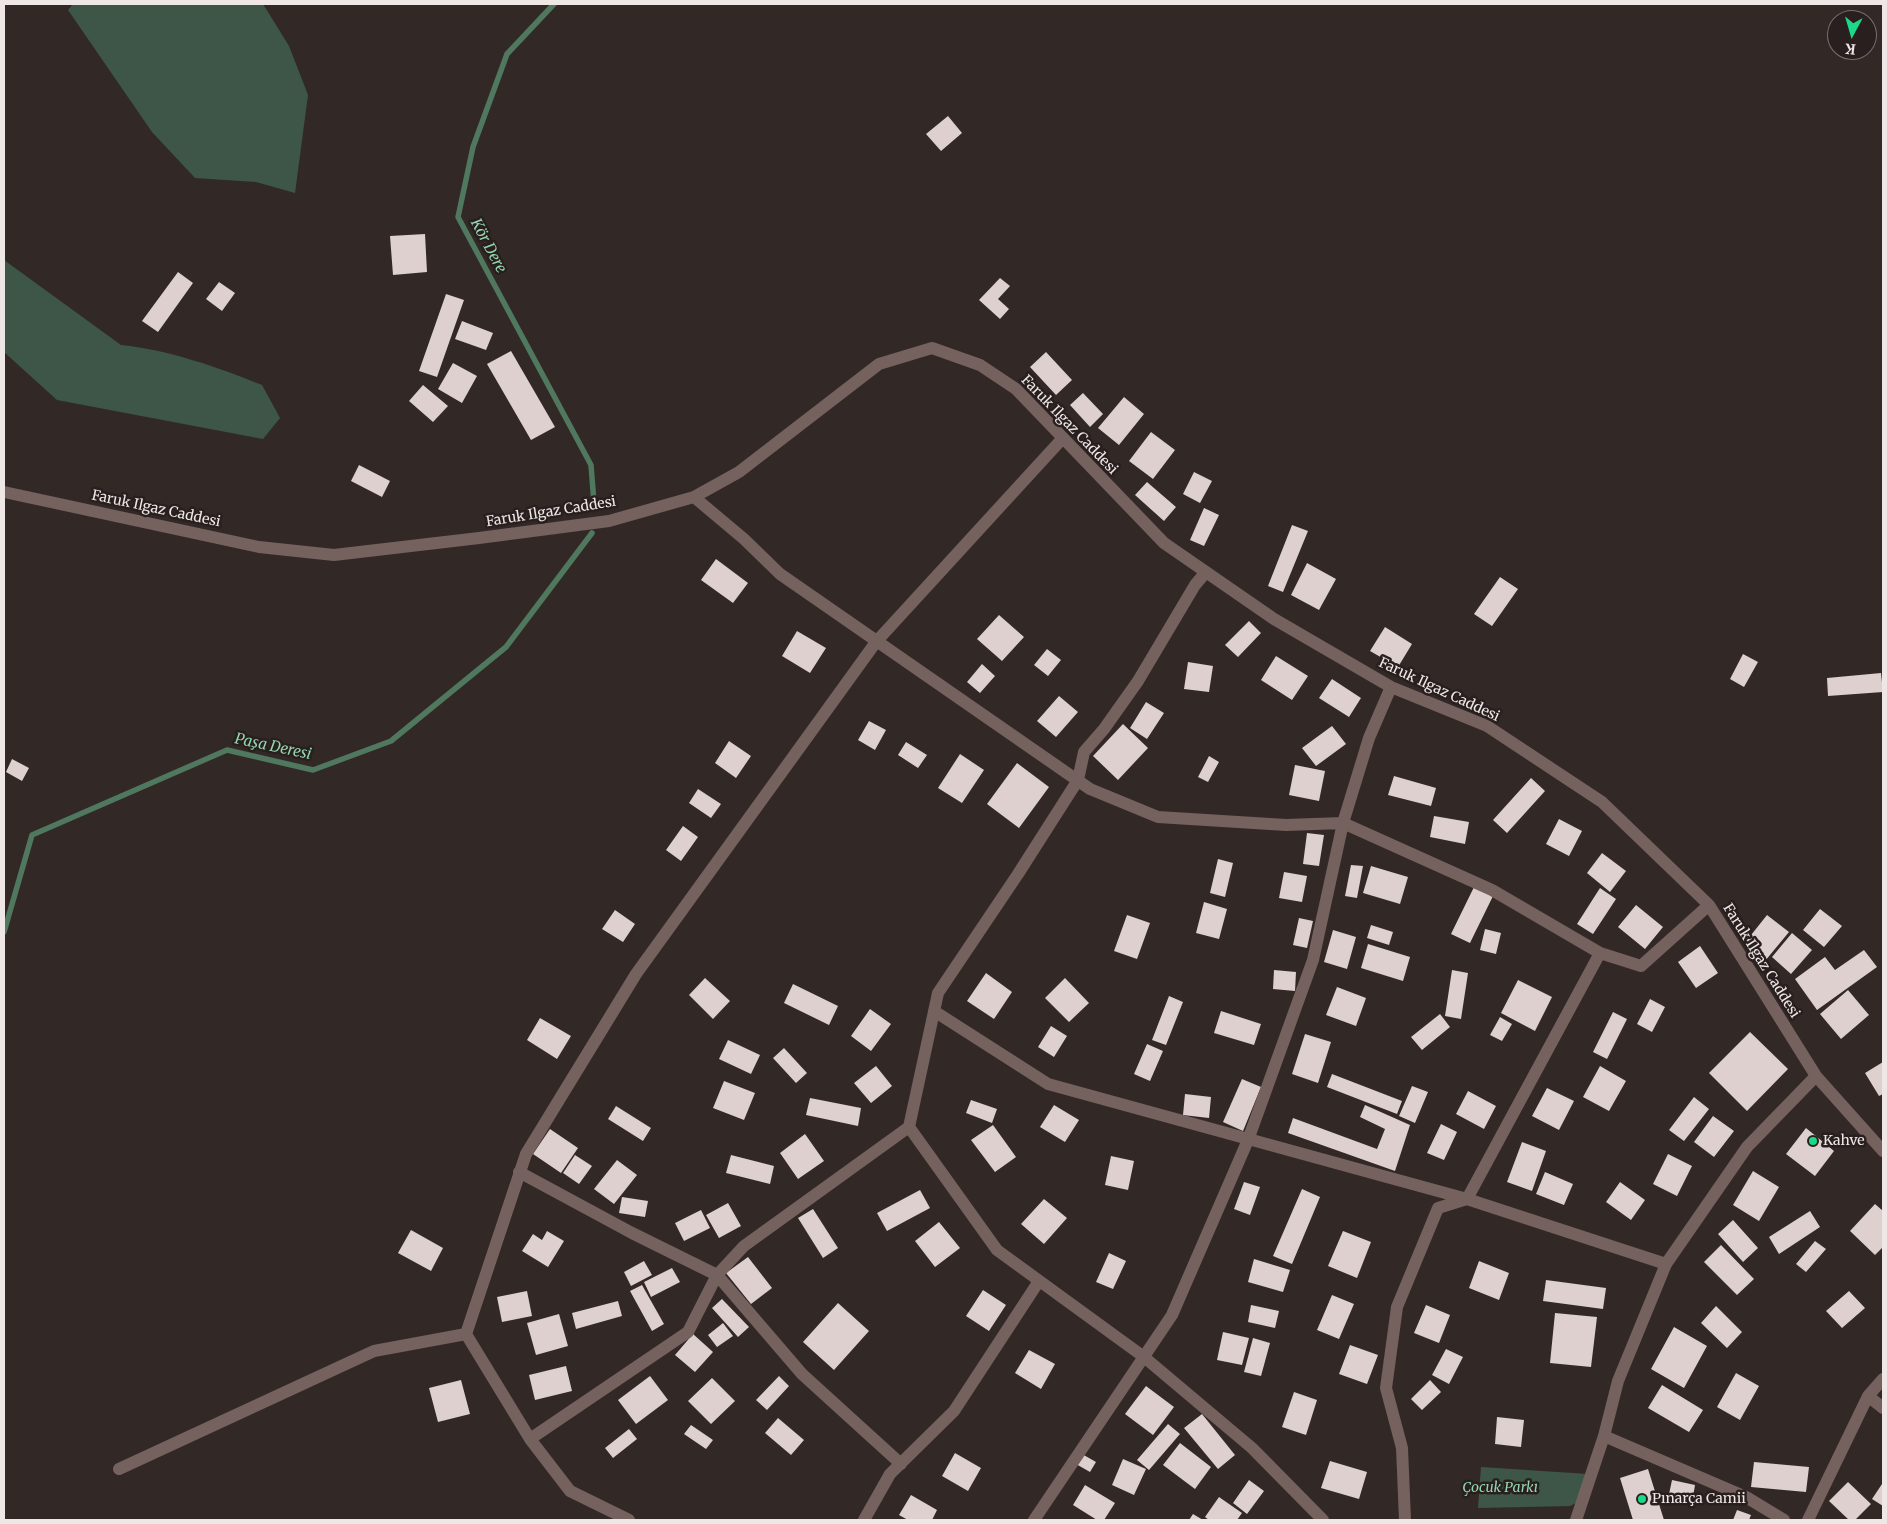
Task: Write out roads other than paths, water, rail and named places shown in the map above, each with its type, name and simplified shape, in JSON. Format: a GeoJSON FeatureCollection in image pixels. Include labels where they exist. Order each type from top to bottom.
{"type":"FeatureCollection","features":[{"type":"Feature","properties":{"kind":"street","name":"Faruk Ilgaz Caddesi"},"geometry":{"type":"LineString","coordinates":[[4,492],[259,547],[334,555],[609,521],[694,497],[739,472],[879,364],[932,348],[980,365],[1016,389],[1164,543],[1274,619],[1391,687],[1487,726],[1602,802],[1709,905],[1816,1076],[1883,1151]]}},
{"type":"Feature","properties":{"kind":"street"},"geometry":{"type":"LineString","coordinates":[[629,1520],[570,1491],[530,1439],[466,1334],[526,1154],[636,974],[876,642],[1062,439]]}},
{"type":"Feature","properties":{"kind":"street"},"geometry":{"type":"LineString","coordinates":[[694,497],[744,538],[780,574],[876,642],[1090,789],[1158,817],[1286,825],[1343,823],[1492,890],[1600,954],[1642,966],[1709,905]]}},
{"type":"Feature","properties":{"kind":"street"},"geometry":{"type":"LineString","coordinates":[[530,1439],[688,1332],[717,1275],[744,1246],[909,1127],[938,993],[1078,780],[1084,752],[1104,729],[1138,681],[1195,585],[1206,572]]}},
{"type":"Feature","properties":{"kind":"street"},"geometry":{"type":"LineString","coordinates":[[1034,1520],[1172,1315],[1248,1140],[1314,960],[1343,823],[1369,738],[1391,687]]}},
{"type":"Feature","properties":{"kind":"street"},"geometry":{"type":"LineString","coordinates":[[1405,1520],[1402,1448],[1386,1388],[1397,1308],[1438,1208],[1467,1198],[1600,954]]}},
{"type":"Feature","properties":{"kind":"street"},"geometry":{"type":"LineString","coordinates":[[934,1011],[1048,1084],[1248,1140],[1467,1198],[1666,1264]]}},
{"type":"Feature","properties":{"kind":"street"},"geometry":{"type":"LineString","coordinates":[[1576,1520],[1604,1436],[1618,1380],[1666,1264],[1746,1147],[1816,1076]]}},
{"type":"Feature","properties":{"kind":"street"},"geometry":{"type":"LineString","coordinates":[[909,1127],[997,1250],[1144,1357],[1252,1448],[1323,1520]]}},
{"type":"Feature","properties":{"kind":"street"},"geometry":{"type":"LineString","coordinates":[[520,1172],[632,1233],[717,1275],[802,1374],[901,1464]]}},
{"type":"Feature","properties":{"kind":"street"},"geometry":{"type":"LineString","coordinates":[[864,1520],[890,1474],[954,1411],[1039,1281]]}},
{"type":"Feature","properties":{"kind":"street"},"geometry":{"type":"LineString","coordinates":[[119,1468],[374,1351],[466,1334]]}},
{"type":"Feature","properties":{"kind":"street"},"geometry":{"type":"LineString","coordinates":[[1808,1520],[1868,1396],[1883,1379]]}},
{"type":"Feature","properties":{"kind":"street"},"geometry":{"type":"LineString","coordinates":[[1868,1396],[1883,1408]]}},
{"type":"Feature","properties":{"kind":"street"},"geometry":{"type":"LineString","coordinates":[[1604,1436],[1746,1497],[1784,1520]]}},
{"type":"Feature","properties":{"kind":"waterway","name":"Kör Dere"},"geometry":{"type":"LineString","coordinates":[[554,4],[507,54],[473,147],[458,217],[591,465],[594,503]]}},
{"type":"Feature","properties":{"kind":"waterway","name":"Paşa Deresi"},"geometry":{"type":"LineString","coordinates":[[4,932],[32,835],[227,750],[313,770],[391,741],[506,647],[592,533]]}},
{"type":"Feature","properties":{"kind":"place","name":"Kahve"},"geometry":{"type":"Point","coordinates":[1813,1141]}},
{"type":"Feature","properties":{"kind":"place","name":"Pınarça Camii"},"geometry":{"type":"Point","coordinates":[1642,1499]}},
{"type":"Feature","properties":{"kind":"park label","name":"Çocuk Parkı"},"geometry":{"type":"Point","coordinates":[1500,1488]}}]}
